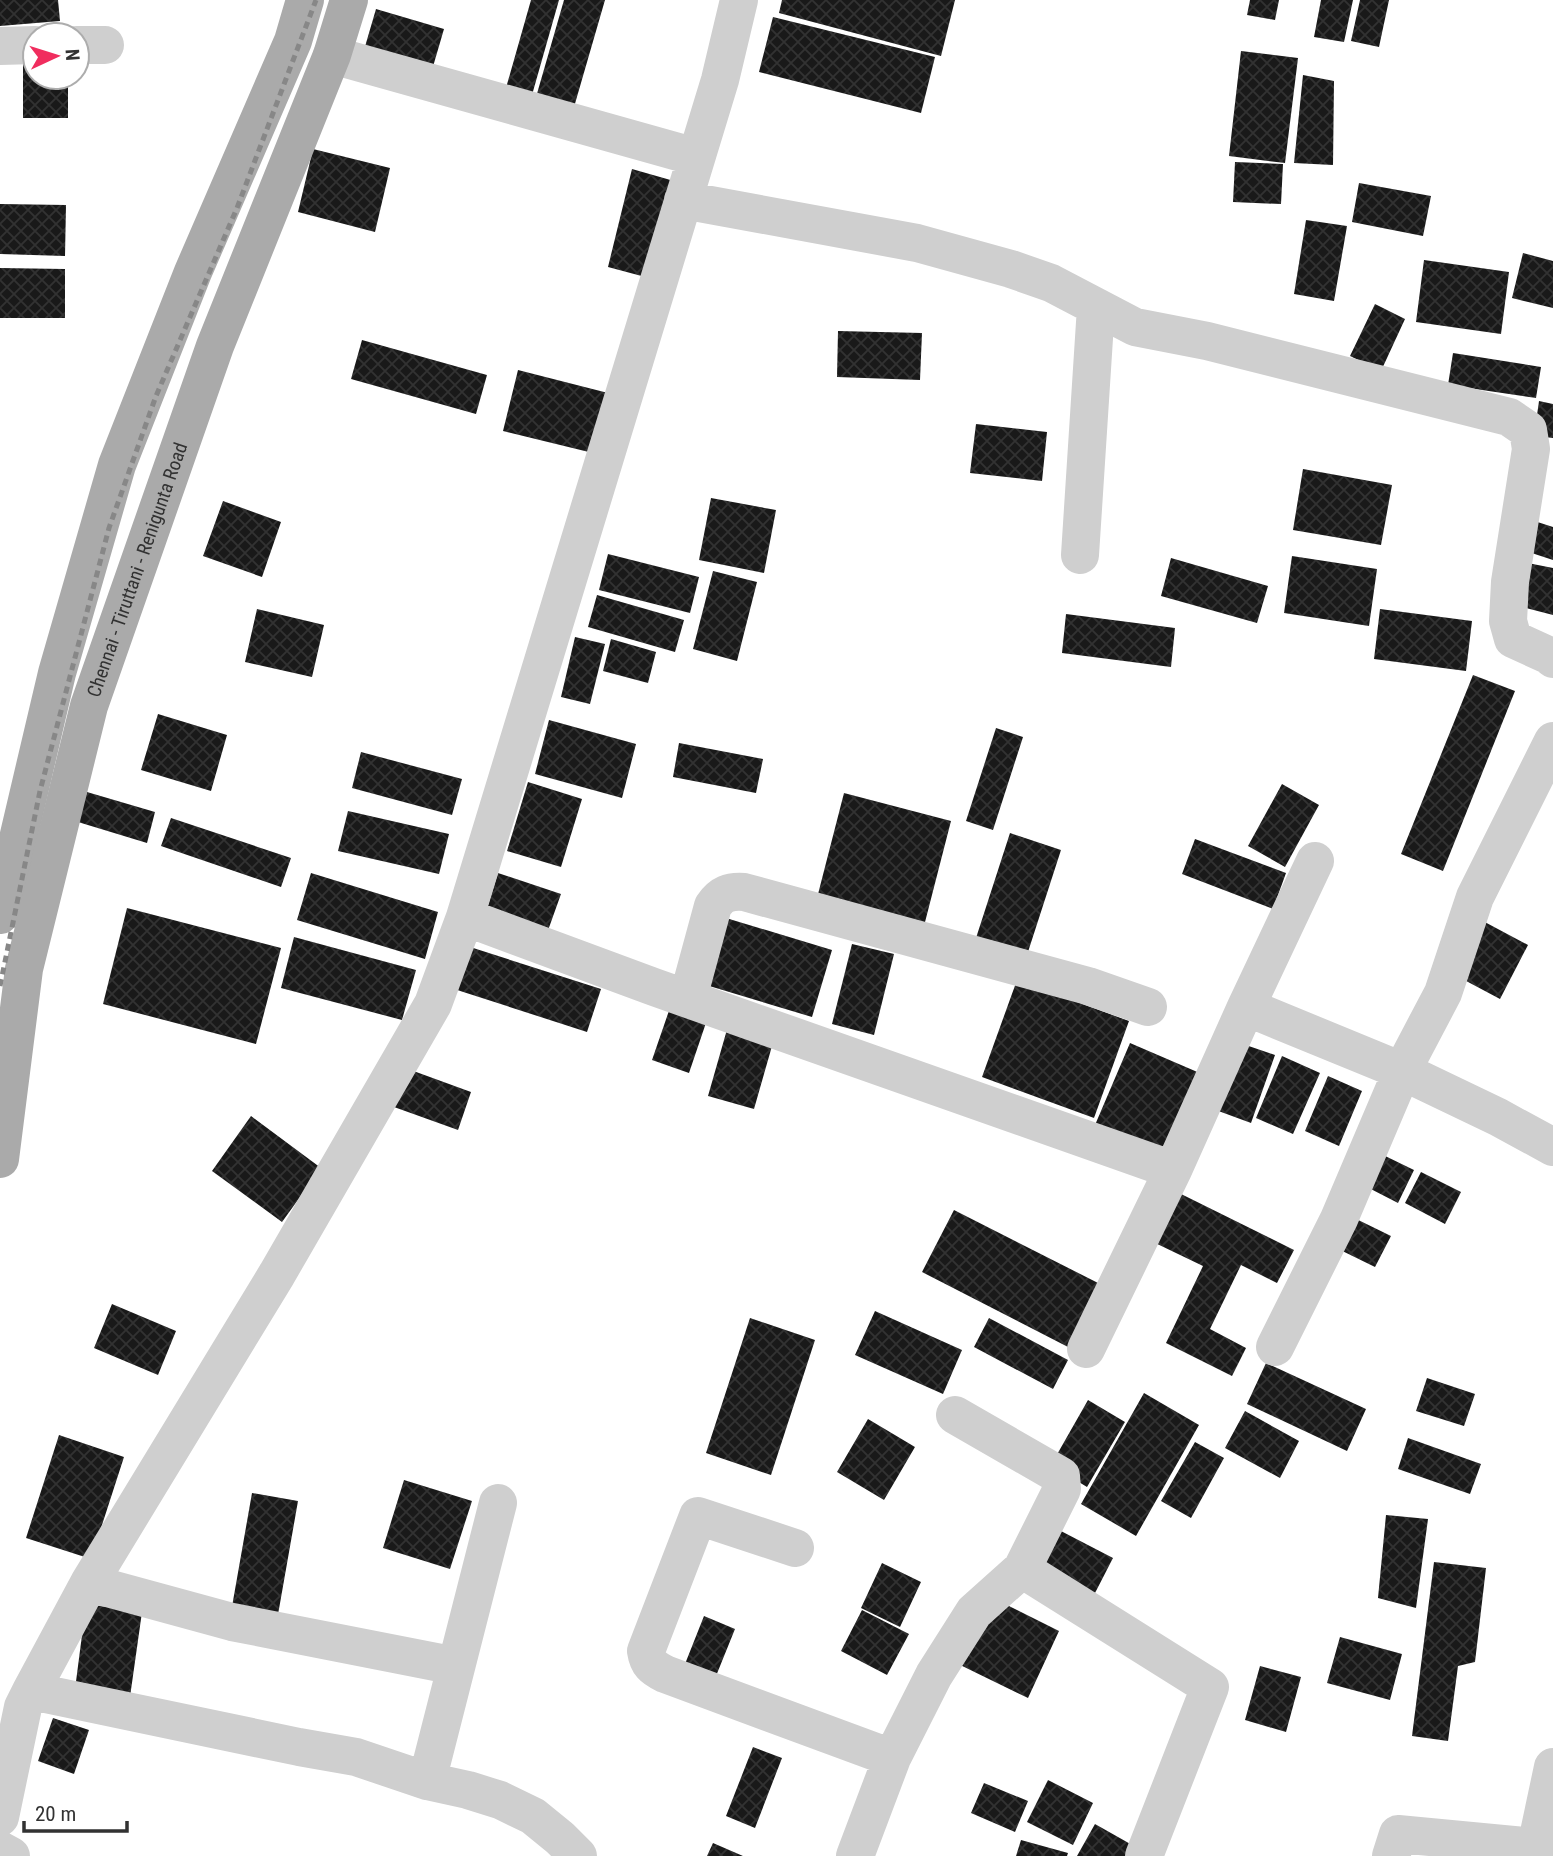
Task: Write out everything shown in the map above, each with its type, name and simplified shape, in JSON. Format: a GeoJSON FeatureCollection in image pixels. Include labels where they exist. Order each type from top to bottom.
{"type":"FeatureCollection","features":[{"type":"Feature","properties":{"kind":"main road"},"geometry":{"type":"LineString","coordinates":[[0,915],[57,673],[117,466],[193,272],[293,41],[305,0]]}},
{"type":"Feature","properties":{"kind":"main road","name":"Chennai - Tiruttani - Renigunta Road"},"geometry":{"type":"LineString","coordinates":[[0,1159],[24,969],[89,706],[215,346],[332,55],[349,0]]}},
{"type":"Feature","properties":{"kind":"main road"},"geometry":{"type":"LineString","coordinates":[[169,332],[215,346]]}},
{"type":"Feature","properties":{"kind":"street"},"geometry":{"type":"LineString","coordinates":[[0,1817],[23,1707],[31,1691],[89,1583],[277,1274],[433,1004],[465,917],[720,80],[739,0]]}},
{"type":"Feature","properties":{"kind":"street"},"geometry":{"type":"LineString","coordinates":[[0,46],[21,45]]}},
{"type":"Feature","properties":{"kind":"street"},"geometry":{"type":"LineString","coordinates":[[332,55],[696,157]]}},
{"type":"Feature","properties":{"kind":"street"},"geometry":{"type":"LineString","coordinates":[[683,200],[917,243],[1051,283],[1135,327],[1207,341],[1509,417],[1528,430],[1531,449],[1510,582],[1508,621],[1513,639],[1553,659]]}},
{"type":"Feature","properties":{"kind":"street"},"geometry":{"type":"LineString","coordinates":[[1080,555],[1096,307]]}},
{"type":"Feature","properties":{"kind":"street"},"geometry":{"type":"LineString","coordinates":[[1275,1348],[1339,1219],[1402,1071],[1443,993],[1475,897],[1551,748]]}},
{"type":"Feature","properties":{"kind":"street"},"geometry":{"type":"LineString","coordinates":[[1086,1349],[1173,1171],[1245,1007],[1315,861]]}},
{"type":"Feature","properties":{"kind":"street"},"geometry":{"type":"LineString","coordinates":[[688,998],[713,906],[720,896],[732,891],[744,892],[1088,986],[1148,1007]]}},
{"type":"Feature","properties":{"kind":"street"},"geometry":{"type":"LineString","coordinates":[[465,917],[1173,1171]]}},
{"type":"Feature","properties":{"kind":"street"},"geometry":{"type":"LineString","coordinates":[[1245,1007],[1402,1071],[1553,1147]]}},
{"type":"Feature","properties":{"kind":"street"},"geometry":{"type":"LineString","coordinates":[[855,1856],[892,1758],[934,1675],[974,1612],[1023,1569],[1062,1489],[1061,1476],[956,1415]]}},
{"type":"Feature","properties":{"kind":"street"},"geometry":{"type":"LineString","coordinates":[[427,1781],[498,1503]]}},
{"type":"Feature","properties":{"kind":"street"},"geometry":{"type":"LineString","coordinates":[[795,1548],[698,1516],[646,1651],[648,1660],[653,1668],[665,1674],[892,1758]]}},
{"type":"Feature","properties":{"kind":"street"},"geometry":{"type":"LineString","coordinates":[[1023,1569],[1210,1687],[1144,1856]]}},
{"type":"Feature","properties":{"kind":"street"},"geometry":{"type":"LineString","coordinates":[[89,1583],[232,1622],[456,1666]]}},
{"type":"Feature","properties":{"kind":"street"},"geometry":{"type":"LineString","coordinates":[[31,1691],[356,1757],[427,1781],[468,1790],[500,1800],[533,1816],[578,1856]]}},
{"type":"Feature","properties":{"kind":"street"},"geometry":{"type":"LineString","coordinates":[[1391,1856],[1398,1833],[1536,1852],[1553,1768]]}},
{"type":"Feature","properties":{"kind":"street"},"geometry":{"type":"LineString","coordinates":[[0,1850],[10,1856]]}},
{"type":"Feature","properties":{"kind":"building"},"geometry":{"type":"Polygon","coordinates":[[[0,0],[58,0],[60,21],[21,21],[21,24],[0,26],[0,0]]]}},
{"type":"Feature","properties":{"kind":"building"},"geometry":{"type":"Polygon","coordinates":[[[531,0],[559,0],[528,109],[502,102],[531,0]]]}},
{"type":"Feature","properties":{"kind":"building"},"geometry":{"type":"Polygon","coordinates":[[[564,0],[605,0],[572,114],[534,104],[564,0]]]}},
{"type":"Feature","properties":{"kind":"building"},"geometry":{"type":"Polygon","coordinates":[[[782,0],[955,0],[941,56],[779,13],[782,0]]]}},
{"type":"Feature","properties":{"kind":"building"},"geometry":{"type":"Polygon","coordinates":[[[1250,0],[1279,0],[1275,20],[1247,15],[1250,0]]]}},
{"type":"Feature","properties":{"kind":"building"},"geometry":{"type":"Polygon","coordinates":[[[1321,0],[1353,0],[1344,42],[1314,37],[1321,0]]]}},
{"type":"Feature","properties":{"kind":"building"},"geometry":{"type":"Polygon","coordinates":[[[1360,0],[1389,0],[1379,47],[1351,41],[1360,0]]]}},
{"type":"Feature","properties":{"kind":"building"},"geometry":{"type":"Polygon","coordinates":[[[376,9],[444,29],[432,70],[364,50],[376,9]]]}},
{"type":"Feature","properties":{"kind":"building"},"geometry":{"type":"Polygon","coordinates":[[[773,17],[935,57],[921,113],[759,72],[773,17]]]}},
{"type":"Feature","properties":{"kind":"building"},"geometry":{"type":"Polygon","coordinates":[[[1241,51],[1298,58],[1285,163],[1229,156],[1241,51]]]}},
{"type":"Feature","properties":{"kind":"building"},"geometry":{"type":"Polygon","coordinates":[[[1303,75],[1334,81],[1333,165],[1294,163],[1303,75]]]}},
{"type":"Feature","properties":{"kind":"building"},"geometry":{"type":"Polygon","coordinates":[[[23,91],[68,91],[68,118],[23,118],[23,91]]]}},
{"type":"Feature","properties":{"kind":"building"},"geometry":{"type":"Polygon","coordinates":[[[313,149],[390,168],[375,232],[298,212],[313,149]]]}},
{"type":"Feature","properties":{"kind":"building"},"geometry":{"type":"Polygon","coordinates":[[[1235,162],[1283,164],[1281,204],[1233,202],[1235,162]]]}},
{"type":"Feature","properties":{"kind":"building"},"geometry":{"type":"Polygon","coordinates":[[[632,169],[674,181],[649,278],[608,267],[632,169]]]}},
{"type":"Feature","properties":{"kind":"building"},"geometry":{"type":"Polygon","coordinates":[[[1359,183],[1431,196],[1423,236],[1352,222],[1359,183]]]}},
{"type":"Feature","properties":{"kind":"building"},"geometry":{"type":"Polygon","coordinates":[[[0,204],[66,205],[65,256],[0,254],[0,204]]]}},
{"type":"Feature","properties":{"kind":"building"},"geometry":{"type":"Polygon","coordinates":[[[1306,220],[1347,226],[1334,301],[1294,294],[1306,220]]]}},
{"type":"Feature","properties":{"kind":"building"},"geometry":{"type":"Polygon","coordinates":[[[1523,253],[1553,261],[1553,308],[1512,298],[1523,253]]]}},
{"type":"Feature","properties":{"kind":"building"},"geometry":{"type":"Polygon","coordinates":[[[1424,260],[1509,272],[1501,334],[1416,322],[1424,260]]]}},
{"type":"Feature","properties":{"kind":"building"},"geometry":{"type":"Polygon","coordinates":[[[0,268],[65,269],[65,318],[0,318],[0,268]]]}},
{"type":"Feature","properties":{"kind":"building"},"geometry":{"type":"Polygon","coordinates":[[[1375,304],[1405,319],[1381,371],[1350,356],[1375,304]]]}},
{"type":"Feature","properties":{"kind":"building"},"geometry":{"type":"Polygon","coordinates":[[[838,331],[922,333],[920,380],[837,377],[838,331]]]}},
{"type":"Feature","properties":{"kind":"building"},"geometry":{"type":"Polygon","coordinates":[[[362,340],[487,375],[476,414],[351,379],[362,340]]]}},
{"type":"Feature","properties":{"kind":"building"},"geometry":{"type":"Polygon","coordinates":[[[1453,353],[1541,367],[1536,398],[1448,385],[1453,353]]]}},
{"type":"Feature","properties":{"kind":"building"},"geometry":{"type":"Polygon","coordinates":[[[518,370],[612,394],[597,454],[503,431],[518,370]]]}},
{"type":"Feature","properties":{"kind":"building"},"geometry":{"type":"Polygon","coordinates":[[[1539,401],[1553,404],[1553,438],[1534,436],[1539,401]]]}},
{"type":"Feature","properties":{"kind":"building"},"geometry":{"type":"Polygon","coordinates":[[[976,424],[1047,432],[1042,481],[970,473],[976,424]]]}},
{"type":"Feature","properties":{"kind":"building"},"geometry":{"type":"Polygon","coordinates":[[[1303,469],[1392,485],[1381,545],[1293,530],[1303,469]]]}},
{"type":"Feature","properties":{"kind":"building"},"geometry":{"type":"Polygon","coordinates":[[[711,498],[776,510],[764,573],[699,560],[711,498]]]}},
{"type":"Feature","properties":{"kind":"building"},"geometry":{"type":"Polygon","coordinates":[[[223,501],[281,522],[262,577],[203,556],[223,501]]]}},
{"type":"Feature","properties":{"kind":"building"},"geometry":{"type":"Polygon","coordinates":[[[1525,518],[1553,527],[1553,560],[1519,549],[1525,518]]]}},
{"type":"Feature","properties":{"kind":"building"},"geometry":{"type":"Polygon","coordinates":[[[608,554],[699,577],[690,613],[599,590],[608,554]]]}},
{"type":"Feature","properties":{"kind":"building"},"geometry":{"type":"Polygon","coordinates":[[[1292,556],[1377,569],[1369,626],[1284,613],[1292,556]]]}},
{"type":"Feature","properties":{"kind":"building"},"geometry":{"type":"Polygon","coordinates":[[[1171,558],[1268,586],[1257,623],[1161,596],[1171,558]]]}},
{"type":"Feature","properties":{"kind":"building"},"geometry":{"type":"Polygon","coordinates":[[[1523,562],[1553,568],[1553,615],[1514,605],[1523,562]]]}},
{"type":"Feature","properties":{"kind":"building"},"geometry":{"type":"Polygon","coordinates":[[[713,571],[757,582],[737,661],[693,649],[713,571]]]}},
{"type":"Feature","properties":{"kind":"building"},"geometry":{"type":"Polygon","coordinates":[[[597,595],[684,620],[675,652],[588,627],[597,595]]]}},
{"type":"Feature","properties":{"kind":"building"},"geometry":{"type":"Polygon","coordinates":[[[257,609],[324,625],[312,677],[245,662],[257,609]]]}},
{"type":"Feature","properties":{"kind":"building"},"geometry":{"type":"Polygon","coordinates":[[[1380,609],[1472,621],[1466,671],[1374,659],[1380,609]]]}},
{"type":"Feature","properties":{"kind":"building"},"geometry":{"type":"Polygon","coordinates":[[[1066,614],[1175,628],[1171,667],[1062,653],[1066,614]]]}},
{"type":"Feature","properties":{"kind":"building"},"geometry":{"type":"Polygon","coordinates":[[[575,637],[605,644],[590,704],[561,697],[575,637]]]}},
{"type":"Feature","properties":{"kind":"building"},"geometry":{"type":"Polygon","coordinates":[[[611,639],[656,652],[648,683],[603,671],[611,639]]]}},
{"type":"Feature","properties":{"kind":"building"},"geometry":{"type":"Polygon","coordinates":[[[1473,675],[1515,691],[1443,871],[1401,854],[1473,675]]]}},
{"type":"Feature","properties":{"kind":"building"},"geometry":{"type":"Polygon","coordinates":[[[158,714],[227,735],[211,791],[141,770],[158,714]]]}},
{"type":"Feature","properties":{"kind":"building"},"geometry":{"type":"Polygon","coordinates":[[[549,720],[636,744],[622,798],[535,774],[549,720]]]}},
{"type":"Feature","properties":{"kind":"building"},"geometry":{"type":"Polygon","coordinates":[[[996,728],[1023,737],[993,830],[966,821],[996,728]]]}},
{"type":"Feature","properties":{"kind":"building"},"geometry":{"type":"Polygon","coordinates":[[[679,743],[763,759],[756,793],[673,777],[679,743]]]}},
{"type":"Feature","properties":{"kind":"building"},"geometry":{"type":"Polygon","coordinates":[[[361,752],[462,779],[452,815],[352,788],[361,752]]]}},
{"type":"Feature","properties":{"kind":"building"},"geometry":{"type":"Polygon","coordinates":[[[528,782],[582,799],[561,867],[507,851],[528,782]]]}},
{"type":"Feature","properties":{"kind":"building"},"geometry":{"type":"Polygon","coordinates":[[[1282,784],[1319,805],[1285,867],[1248,846],[1282,784]]]}},
{"type":"Feature","properties":{"kind":"building"},"geometry":{"type":"Polygon","coordinates":[[[87,792],[155,812],[147,843],[78,822],[87,792]]]}},
{"type":"Feature","properties":{"kind":"building"},"geometry":{"type":"Polygon","coordinates":[[[844,793],[951,821],[924,926],[817,898],[844,793]]]}},
{"type":"Feature","properties":{"kind":"building"},"geometry":{"type":"Polygon","coordinates":[[[348,811],[449,834],[439,874],[338,851],[348,811]]]}},
{"type":"Feature","properties":{"kind":"building"},"geometry":{"type":"Polygon","coordinates":[[[171,818],[291,858],[281,887],[161,846],[171,818]]]}},
{"type":"Feature","properties":{"kind":"building"},"geometry":{"type":"Polygon","coordinates":[[[1010,833],[1061,850],[1027,955],[976,938],[1010,833]]]}},
{"type":"Feature","properties":{"kind":"building"},"geometry":{"type":"Polygon","coordinates":[[[1195,839],[1286,873],[1273,909],[1182,874],[1195,839]]]}},
{"type":"Feature","properties":{"kind":"building"},"geometry":{"type":"Polygon","coordinates":[[[311,873],[438,912],[425,959],[297,920],[311,873]]]}},
{"type":"Feature","properties":{"kind":"building"},"geometry":{"type":"Polygon","coordinates":[[[498,873],[561,894],[546,936],[485,915],[498,873]]]}},
{"type":"Feature","properties":{"kind":"building"},"geometry":{"type":"Polygon","coordinates":[[[127,908],[281,948],[256,1044],[103,1004],[127,908]]]}},
{"type":"Feature","properties":{"kind":"building"},"geometry":{"type":"Polygon","coordinates":[[[726,918],[832,950],[812,1017],[706,985],[726,918]]]}},
{"type":"Feature","properties":{"kind":"building"},"geometry":{"type":"Polygon","coordinates":[[[1481,920],[1528,945],[1500,999],[1453,974],[1481,920]]]}},
{"type":"Feature","properties":{"kind":"building"},"geometry":{"type":"Polygon","coordinates":[[[294,937],[416,970],[402,1020],[281,988],[294,937]]]}},
{"type":"Feature","properties":{"kind":"building"},"geometry":{"type":"Polygon","coordinates":[[[852,944],[894,954],[874,1035],[832,1024],[852,944]]]}},
{"type":"Feature","properties":{"kind":"building"},"geometry":{"type":"Polygon","coordinates":[[[467,946],[601,989],[587,1032],[454,989],[467,946]]]}},
{"type":"Feature","properties":{"kind":"building"},"geometry":{"type":"Polygon","coordinates":[[[1017,980],[1129,1021],[1094,1118],[982,1077],[1017,980]]]}},
{"type":"Feature","properties":{"kind":"building"},"geometry":{"type":"Polygon","coordinates":[[[672,1002],[709,1014],[689,1073],[652,1060],[672,1002]]]}},
{"type":"Feature","properties":{"kind":"building"},"geometry":{"type":"Polygon","coordinates":[[[728,1026],[774,1039],[754,1109],[708,1096],[728,1026]]]}},
{"type":"Feature","properties":{"kind":"building"},"geometry":{"type":"Polygon","coordinates":[[[1237,1042],[1275,1055],[1251,1123],[1213,1109],[1237,1042]]]}},
{"type":"Feature","properties":{"kind":"building"},"geometry":{"type":"Polygon","coordinates":[[[1130,1043],[1202,1074],[1166,1156],[1095,1125],[1130,1043]]]}},
{"type":"Feature","properties":{"kind":"building"},"geometry":{"type":"Polygon","coordinates":[[[1282,1056],[1320,1073],[1293,1134],[1256,1118],[1282,1056]]]}},
{"type":"Feature","properties":{"kind":"building"},"geometry":{"type":"Polygon","coordinates":[[[408,1069],[471,1092],[458,1130],[394,1107],[408,1069]]]}},
{"type":"Feature","properties":{"kind":"building"},"geometry":{"type":"Polygon","coordinates":[[[1328,1076],[1362,1091],[1339,1146],[1305,1131],[1328,1076]]]}},
{"type":"Feature","properties":{"kind":"building"},"geometry":{"type":"Polygon","coordinates":[[[251,1116],[321,1168],[282,1222],[212,1171],[251,1116]]]}},
{"type":"Feature","properties":{"kind":"building"},"geometry":{"type":"Polygon","coordinates":[[[1379,1153],[1414,1170],[1398,1203],[1363,1185],[1379,1153]]]}},
{"type":"Feature","properties":{"kind":"building"},"geometry":{"type":"Polygon","coordinates":[[[1421,1172],[1461,1192],[1445,1224],[1405,1203],[1421,1172]]]}},
{"type":"Feature","properties":{"kind":"building"},"geometry":{"type":"Polygon","coordinates":[[[1175,1191],[1294,1250],[1277,1283],[1241,1265],[1210,1329],[1246,1348],[1232,1376],[1166,1343],[1203,1266],[1151,1241],[1175,1191]]]}},
{"type":"Feature","properties":{"kind":"building"},"geometry":{"type":"Polygon","coordinates":[[[954,1210],[1100,1284],[1068,1347],[922,1272],[954,1210]]]}},
{"type":"Feature","properties":{"kind":"building"},"geometry":{"type":"Polygon","coordinates":[[[1344,1213],[1391,1236],[1375,1267],[1328,1244],[1344,1213]]]}},
{"type":"Feature","properties":{"kind":"building"},"geometry":{"type":"Polygon","coordinates":[[[112,1304],[176,1331],[158,1375],[94,1348],[112,1304]]]}},
{"type":"Feature","properties":{"kind":"building"},"geometry":{"type":"Polygon","coordinates":[[[875,1311],[962,1350],[943,1394],[855,1355],[875,1311]]]}},
{"type":"Feature","properties":{"kind":"building"},"geometry":{"type":"Polygon","coordinates":[[[750,1318],[815,1340],[771,1475],[706,1453],[750,1318]]]}},
{"type":"Feature","properties":{"kind":"building"},"geometry":{"type":"Polygon","coordinates":[[[989,1318],[1068,1360],[1053,1389],[974,1347],[989,1318]]]}},
{"type":"Feature","properties":{"kind":"building"},"geometry":{"type":"Polygon","coordinates":[[[1266,1363],[1366,1409],[1347,1451],[1247,1404],[1266,1363]]]}},
{"type":"Feature","properties":{"kind":"building"},"geometry":{"type":"Polygon","coordinates":[[[1427,1378],[1475,1394],[1464,1426],[1416,1411],[1427,1378]]]}},
{"type":"Feature","properties":{"kind":"building"},"geometry":{"type":"Polygon","coordinates":[[[1144,1393],[1199,1425],[1136,1536],[1081,1504],[1144,1393]]]}},
{"type":"Feature","properties":{"kind":"building"},"geometry":{"type":"Polygon","coordinates":[[[1088,1400],[1125,1422],[1087,1487],[1051,1465],[1088,1400]]]}},
{"type":"Feature","properties":{"kind":"building"},"geometry":{"type":"Polygon","coordinates":[[[1245,1411],[1299,1441],[1280,1478],[1225,1448],[1245,1411]]]}},
{"type":"Feature","properties":{"kind":"building"},"geometry":{"type":"Polygon","coordinates":[[[868,1419],[915,1447],[884,1500],[837,1472],[868,1419]]]}},
{"type":"Feature","properties":{"kind":"building"},"geometry":{"type":"Polygon","coordinates":[[[59,1435],[124,1457],[91,1559],[26,1538],[59,1435]]]}},
{"type":"Feature","properties":{"kind":"building"},"geometry":{"type":"Polygon","coordinates":[[[1408,1438],[1481,1464],[1470,1494],[1398,1469],[1408,1438]]]}},
{"type":"Feature","properties":{"kind":"building"},"geometry":{"type":"Polygon","coordinates":[[[1195,1442],[1224,1458],[1191,1518],[1161,1501],[1195,1442]]]}},
{"type":"Feature","properties":{"kind":"building"},"geometry":{"type":"Polygon","coordinates":[[[404,1480],[472,1501],[450,1569],[383,1548],[404,1480]]]}},
{"type":"Feature","properties":{"kind":"building"},"geometry":{"type":"Polygon","coordinates":[[[252,1493],[298,1501],[276,1626],[230,1618],[252,1493]]]}},
{"type":"Feature","properties":{"kind":"building"},"geometry":{"type":"Polygon","coordinates":[[[1386,1515],[1428,1519],[1416,1608],[1378,1598],[1386,1515]]]}},
{"type":"Feature","properties":{"kind":"building"},"geometry":{"type":"Polygon","coordinates":[[[1059,1530],[1113,1558],[1095,1593],[1041,1565],[1059,1530]]]}},
{"type":"Feature","properties":{"kind":"building"},"geometry":{"type":"Polygon","coordinates":[[[1434,1562],[1486,1568],[1475,1662],[1458,1666],[1448,1741],[1412,1736],[1434,1562]]]}},
{"type":"Feature","properties":{"kind":"building"},"geometry":{"type":"Polygon","coordinates":[[[882,1563],[921,1582],[900,1627],[861,1608],[882,1563]]]}},
{"type":"Feature","properties":{"kind":"building"},"geometry":{"type":"Polygon","coordinates":[[[1003,1603],[1059,1631],[1028,1698],[952,1661],[1003,1603]]]}},
{"type":"Feature","properties":{"kind":"building"},"geometry":{"type":"Polygon","coordinates":[[[86,1604],[142,1612],[129,1704],[74,1697],[86,1604]]]}},
{"type":"Feature","properties":{"kind":"building"},"geometry":{"type":"Polygon","coordinates":[[[862,1610],[909,1634],[887,1675],[841,1651],[862,1610]]]}},
{"type":"Feature","properties":{"kind":"building"},"geometry":{"type":"Polygon","coordinates":[[[704,1616],[735,1629],[716,1676],[685,1664],[704,1616]]]}},
{"type":"Feature","properties":{"kind":"building"},"geometry":{"type":"Polygon","coordinates":[[[1340,1637],[1402,1654],[1390,1700],[1327,1683],[1340,1637]]]}},
{"type":"Feature","properties":{"kind":"building"},"geometry":{"type":"Polygon","coordinates":[[[1260,1666],[1301,1677],[1286,1732],[1245,1720],[1260,1666]]]}},
{"type":"Feature","properties":{"kind":"building"},"geometry":{"type":"Polygon","coordinates":[[[53,1718],[89,1730],[74,1774],[38,1761],[53,1718]]]}},
{"type":"Feature","properties":{"kind":"building"},"geometry":{"type":"Polygon","coordinates":[[[753,1747],[782,1758],[755,1828],[726,1816],[753,1747]]]}},
{"type":"Feature","properties":{"kind":"building"},"geometry":{"type":"Polygon","coordinates":[[[1048,1780],[1093,1803],[1073,1845],[1027,1822],[1048,1780]]]}},
{"type":"Feature","properties":{"kind":"building"},"geometry":{"type":"Polygon","coordinates":[[[984,1783],[1028,1801],[1015,1832],[971,1813],[984,1783]]]}},
{"type":"Feature","properties":{"kind":"building"},"geometry":{"type":"Polygon","coordinates":[[[1095,1824],[1141,1850],[1138,1856],[1077,1856],[1095,1824]]]}},
{"type":"Feature","properties":{"kind":"building"},"geometry":{"type":"Polygon","coordinates":[[[1021,1840],[1068,1853],[1067,1856],[1016,1856],[1021,1840]]]}},
{"type":"Feature","properties":{"kind":"building"},"geometry":{"type":"Polygon","coordinates":[[[713,1843],[743,1856],[707,1856],[713,1843]]]}},
{"type":"Feature","properties":{"kind":"railway"},"geometry":{"type":"LineString","coordinates":[[0,986],[40,791],[109,528],[156,396],[237,208],[316,0]]}}]}
